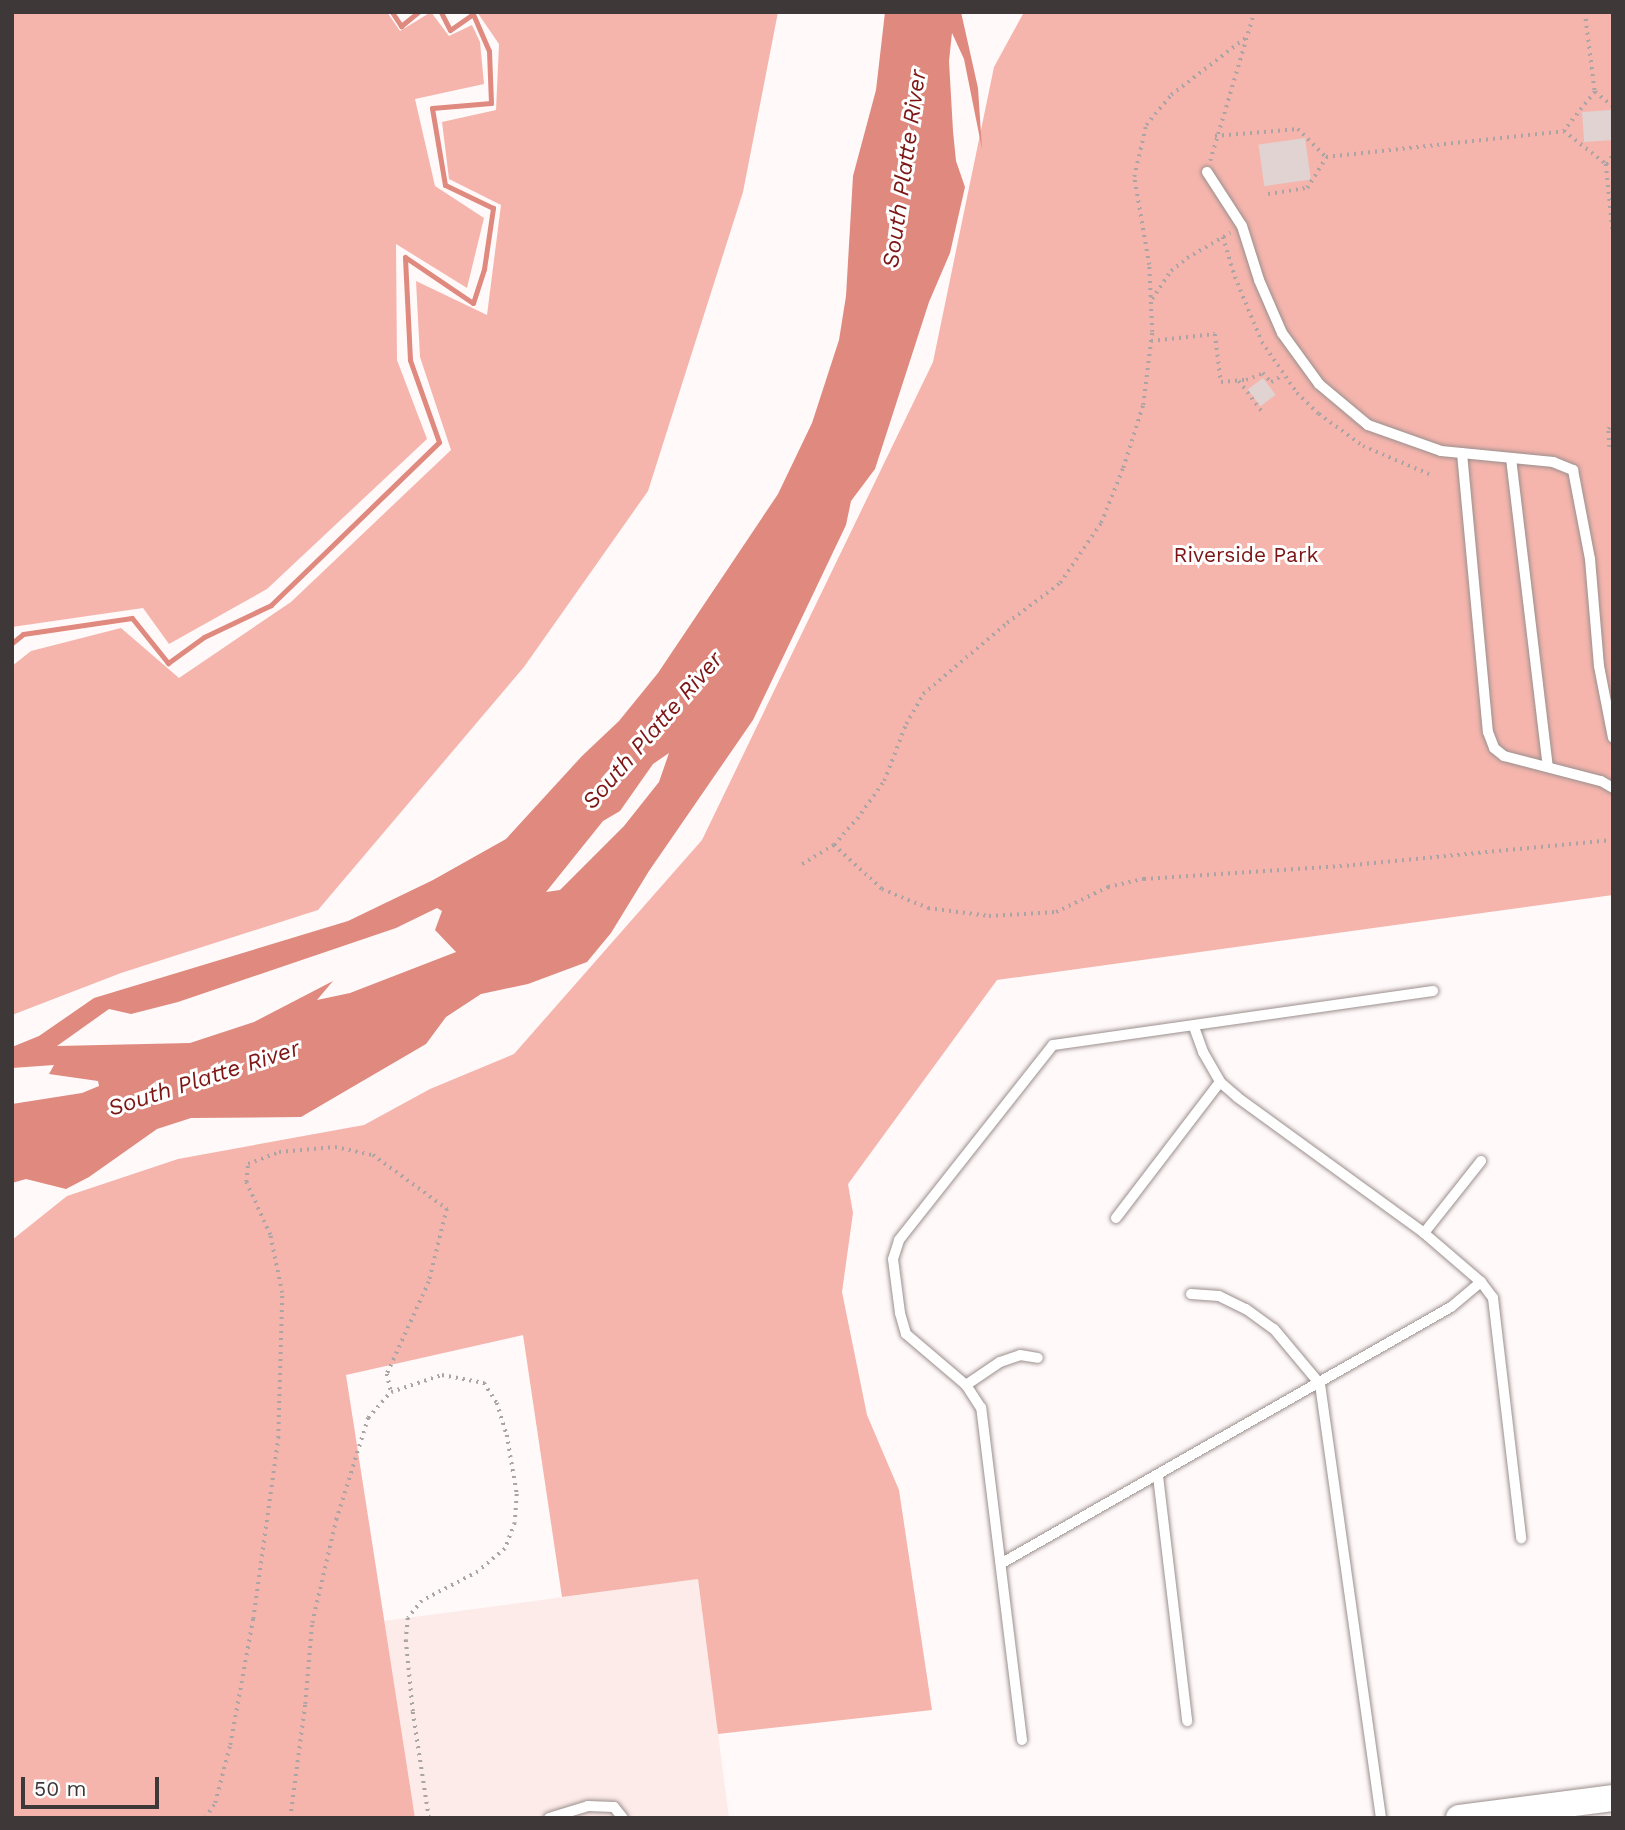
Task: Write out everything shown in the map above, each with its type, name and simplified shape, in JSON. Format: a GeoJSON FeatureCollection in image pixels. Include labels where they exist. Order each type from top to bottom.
{"type":"FeatureCollection","features":[{"type":"Feature","properties":{"kind":"main road"},"geometry":{"type":"LineString","coordinates":[[1459,1818],[1550,1812],[1613,1798]]}},
{"type":"Feature","properties":{"kind":"lane"},"geometry":{"type":"LineString","coordinates":[[1207,172],[1242,226],[1259,280],[1282,333],[1319,384],[1368,425],[1441,451],[1553,462],[1573,470],[1590,559],[1599,666],[1613,738]]}},
{"type":"Feature","properties":{"kind":"lane"},"geometry":{"type":"LineString","coordinates":[[1462,453],[1488,732],[1494,748],[1504,756],[1613,788]]}},
{"type":"Feature","properties":{"kind":"lane"},"geometry":{"type":"LineString","coordinates":[[1511,458],[1548,767]]}},
{"type":"Feature","properties":{"kind":"lane"},"geometry":{"type":"LineString","coordinates":[[1022,1740],[981,1408],[966,1385],[906,1334],[900,1312],[894,1259],[900,1240],[1053,1045],[1433,991]]}},
{"type":"Feature","properties":{"kind":"lane"},"geometry":{"type":"LineString","coordinates":[[1194,1027],[1203,1052],[1220,1082],[1424,1233],[1481,1282],[1493,1298],[1521,1538]]}},
{"type":"Feature","properties":{"kind":"lane"},"geometry":{"type":"LineString","coordinates":[[1116,1218],[1220,1082]]}},
{"type":"Feature","properties":{"kind":"lane"},"geometry":{"type":"LineString","coordinates":[[1424,1233],[1481,1161]]}},
{"type":"Feature","properties":{"kind":"lane"},"geometry":{"type":"LineString","coordinates":[[1002,1563],[1320,1384],[1451,1307],[1481,1282]]}},
{"type":"Feature","properties":{"kind":"lane"},"geometry":{"type":"LineString","coordinates":[[1191,1294],[1219,1296],[1265,1322],[1275,1329],[1320,1384],[1381,1818]]}},
{"type":"Feature","properties":{"kind":"lane"},"geometry":{"type":"LineString","coordinates":[[966,1385],[1000,1362],[1020,1355],[1038,1358]]}},
{"type":"Feature","properties":{"kind":"lane"},"geometry":{"type":"LineString","coordinates":[[1158,1476],[1187,1721]]}},
{"type":"Feature","properties":{"kind":"lane"},"geometry":{"type":"LineString","coordinates":[[549,1818],[589,1806],[614,1807],[622,1818]]}},
{"type":"Feature","properties":{"kind":"path"},"geometry":{"type":"LineString","coordinates":[[1207,172],[1215,136],[1254,12]]}},
{"type":"Feature","properties":{"kind":"path"},"geometry":{"type":"LineString","coordinates":[[1585,12],[1595,92],[1613,106]]}},
{"type":"Feature","properties":{"kind":"path"},"geometry":{"type":"LineString","coordinates":[[802,864],[834,845],[857,819],[884,781],[906,724],[923,694],[1007,623],[1060,583],[1101,523],[1143,405],[1151,341],[1149,265],[1134,177],[1146,125],[1171,95],[1248,36]]}},
{"type":"Feature","properties":{"kind":"path"},"geometry":{"type":"LineString","coordinates":[[1564,131],[1595,92]]}},
{"type":"Feature","properties":{"kind":"path"},"geometry":{"type":"LineString","coordinates":[[1215,136],[1298,130],[1326,157]]}},
{"type":"Feature","properties":{"kind":"path"},"geometry":{"type":"LineString","coordinates":[[1326,157],[1564,131],[1606,164]]}},
{"type":"Feature","properties":{"kind":"path"},"geometry":{"type":"LineString","coordinates":[[1613,155],[1606,164],[1613,234]]}},
{"type":"Feature","properties":{"kind":"path"},"geometry":{"type":"LineString","coordinates":[[1268,194],[1307,188],[1326,157]]}},
{"type":"Feature","properties":{"kind":"path"},"geometry":{"type":"LineString","coordinates":[[1150,301],[1171,271],[1187,258],[1242,226]]}},
{"type":"Feature","properties":{"kind":"path"},"geometry":{"type":"LineString","coordinates":[[1151,341],[1215,334],[1221,383],[1239,381],[1263,373],[1271,382],[1283,375]]}},
{"type":"Feature","properties":{"kind":"path"},"geometry":{"type":"LineString","coordinates":[[1239,381],[1262,411]]}},
{"type":"Feature","properties":{"kind":"path"},"geometry":{"type":"LineString","coordinates":[[1609,447],[1608,429],[1613,423]]}},
{"type":"Feature","properties":{"kind":"path"},"geometry":{"type":"LineString","coordinates":[[834,845],[882,889],[928,908],[989,916],[1056,912],[1108,887],[1144,878],[1353,865],[1613,840]]}},
{"type":"Feature","properties":{"kind":"path"},"geometry":{"type":"LineString","coordinates":[[205,1818],[215,1803],[230,1745],[253,1619],[278,1438],[282,1293],[270,1235],[246,1182],[248,1164],[279,1152],[335,1147],[373,1154],[447,1209],[429,1282],[387,1374],[391,1392]]}},
{"type":"Feature","properties":{"kind":"path"},"geometry":{"type":"LineString","coordinates":[[290,1818],[305,1704],[312,1623],[333,1533],[368,1418],[391,1392],[442,1375],[484,1383],[496,1403],[507,1435],[517,1494],[515,1523],[505,1549],[478,1572],[422,1601],[408,1618],[407,1640],[413,1712],[429,1818]]}},
{"type":"Feature","properties":{"kind":"shaded area"},"geometry":{"type":"Polygon","coordinates":[[[698,1579],[729,1818],[415,1818],[384,1621],[698,1579]]]}},
{"type":"Feature","properties":{"kind":"green space"},"geometry":{"type":"Polygon","coordinates":[[[12,12],[387,12],[400,31],[431,12],[449,36],[472,25],[480,42],[484,84],[415,99],[435,186],[484,218],[467,288],[396,244],[397,360],[427,439],[267,589],[169,644],[143,608],[12,627],[12,12]]]}},
{"type":"Feature","properties":{"kind":"green space"},"geometry":{"type":"Polygon","coordinates":[[[477,12],[778,12],[743,192],[648,491],[524,667],[318,910],[121,973],[12,1015],[12,666],[31,651],[121,628],[179,678],[291,602],[451,450],[420,357],[416,281],[487,315],[501,205],[449,179],[442,122],[496,110],[499,44],[477,12]]]}},
{"type":"Feature","properties":{"kind":"green space","name":"Riverside Park"},"geometry":{"type":"Polygon","coordinates":[[[1024,12],[1613,12],[1613,895],[997,980],[848,1184],[853,1213],[842,1292],[867,1415],[899,1490],[932,1710],[718,1734],[698,1579],[562,1597],[523,1335],[346,1375],[415,1818],[12,1818],[12,1240],[67,1196],[178,1159],[364,1125],[430,1089],[514,1054],[702,840],[933,362],[994,67],[1024,12]]]}},
{"type":"Feature","properties":{"kind":"water","name":"South Platte River"},"geometry":{"type":"Polygon","coordinates":[[[885,12],[961,12],[978,88],[982,149],[964,59],[952,33],[949,61],[953,131],[956,161],[965,187],[950,253],[929,302],[875,469],[851,501],[846,525],[753,720],[649,871],[611,933],[587,962],[528,984],[481,994],[446,1017],[426,1044],[301,1117],[191,1118],[157,1129],[89,1177],[66,1189],[26,1179],[12,1183],[12,1104],[82,1093],[99,1086],[98,1081],[49,1074],[54,1065],[12,1068],[12,1047],[39,1036],[94,998],[348,921],[433,880],[506,839],[582,756],[619,721],[658,673],[778,494],[812,423],[839,340],[846,296],[853,176],[876,90],[885,12]],[[669,753],[653,764],[620,811],[603,821],[546,892],[560,890],[624,826],[659,782],[669,753]],[[437,908],[396,928],[178,1002],[131,1014],[109,1009],[57,1046],[190,1043],[254,1022],[333,981],[317,1000],[350,993],[456,952],[435,930],[442,911],[437,908]]]}},
{"type":"Feature","properties":{"kind":"building"},"geometry":{"type":"Polygon","coordinates":[[[1611,110],[1613,140],[1584,142],[1582,112],[1611,110]]]}},
{"type":"Feature","properties":{"kind":"building"},"geometry":{"type":"Polygon","coordinates":[[[1305,138],[1311,180],[1264,186],[1258,145],[1305,138]]]}},
{"type":"Feature","properties":{"kind":"building"},"geometry":{"type":"Polygon","coordinates":[[[1263,378],[1276,395],[1260,406],[1248,389],[1263,378]]]}},
{"type":"Feature","properties":{"kind":"waterway"},"geometry":{"type":"LineString","coordinates":[[392,12],[401,26],[418,12]]}},
{"type":"Feature","properties":{"kind":"waterway"},"geometry":{"type":"LineString","coordinates":[[12,643],[23,634],[132,618],[168,663],[204,637],[271,605],[439,442],[410,360],[405,257],[473,303],[484,269],[493,208],[445,185],[432,108],[491,103],[489,51],[473,14],[450,30],[441,12]]}}]}
